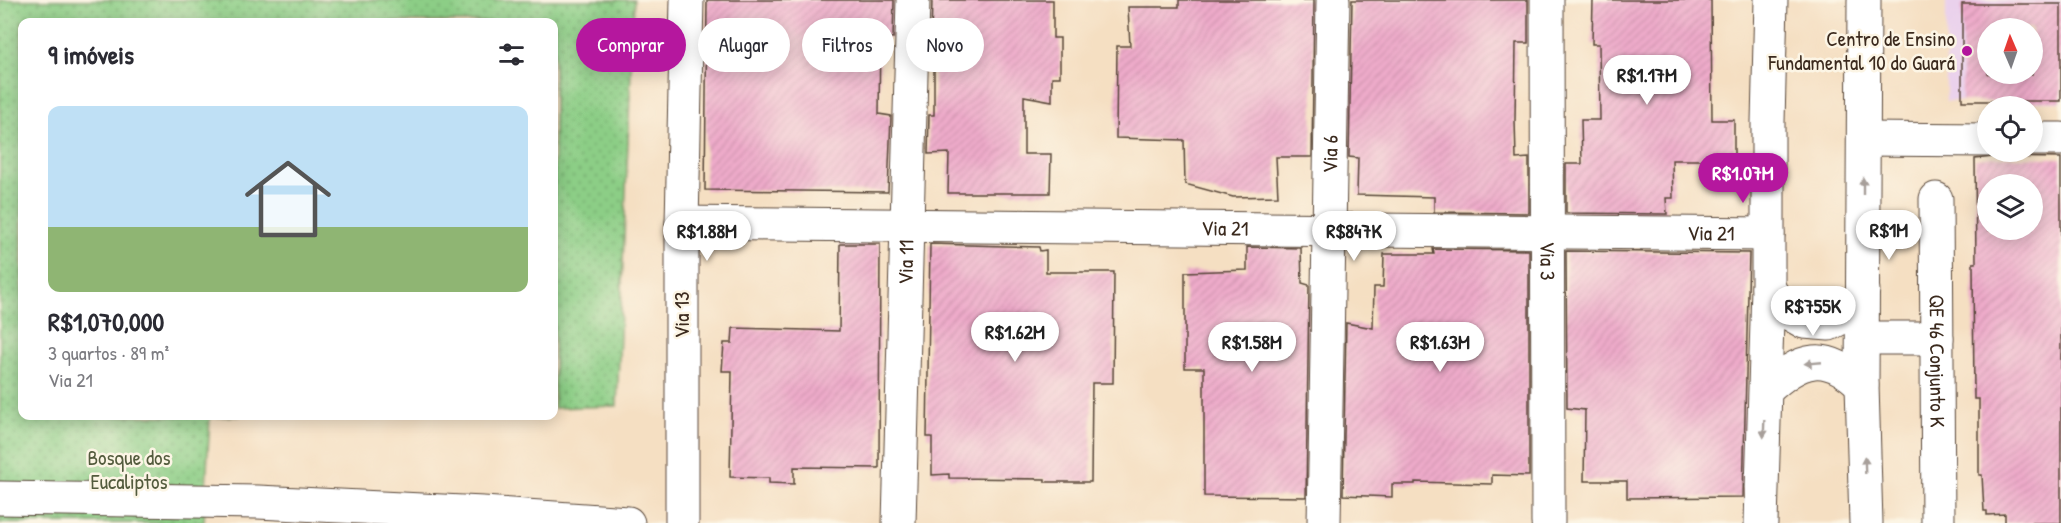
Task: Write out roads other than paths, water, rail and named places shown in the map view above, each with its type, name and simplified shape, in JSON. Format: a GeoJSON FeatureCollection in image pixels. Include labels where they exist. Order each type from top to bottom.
{"type":"FeatureCollection","features":[{"type":"Feature","properties":{"kind":"street","name":"Via 13"},"geometry":{"type":"LineString","coordinates":[[682,523],[682,223],[687,0]]}},
{"type":"Feature","properties":{"kind":"street","name":"Via 11"},"geometry":{"type":"LineString","coordinates":[[899,523],[913,0]]}},
{"type":"Feature","properties":{"kind":"street","name":"Via 6"},"geometry":{"type":"LineString","coordinates":[[1324,523],[1334,0]]}},
{"type":"Feature","properties":{"kind":"street","name":"Via 3"},"geometry":{"type":"LineString","coordinates":[[1547,0],[1548,523]]}},
{"type":"Feature","properties":{"kind":"street"},"geometry":{"type":"LineString","coordinates":[[1761,523],[1768,287],[1771,0]]}},
{"type":"Feature","properties":{"kind":"street"},"geometry":{"type":"LineString","coordinates":[[1864,0],[1862,385],[1866,523]]}},
{"type":"Feature","properties":{"kind":"street"},"geometry":{"type":"LineString","coordinates":[[1864,139],[1977,140]]}},
{"type":"Feature","properties":{"kind":"street"},"geometry":{"type":"LineString","coordinates":[[2043,140],[2061,139]]}},
{"type":"Feature","properties":{"kind":"street","name":"QE 46 Conjunto K"},"geometry":{"type":"LineString","coordinates":[[1936,199],[1938,523]]}},
{"type":"Feature","properties":{"kind":"street","name":"Via 21"},"geometry":{"type":"LineString","coordinates":[[682,223],[1768,234]]}},
{"type":"Feature","properties":{"kind":"street"},"geometry":{"type":"LineString","coordinates":[[1768,287],[1781,309],[1803,322],[1829,324],[1852,312],[1863,290]]}},
{"type":"Feature","properties":{"kind":"street"},"geometry":{"type":"LineString","coordinates":[[1863,338],[1937,338]]}},
{"type":"Feature","properties":{"kind":"street"},"geometry":{"type":"LineString","coordinates":[[1766,390],[1784,373],[1804,363],[1826,362],[1846,370],[1862,385]]}},
{"type":"Feature","properties":{"kind":"street"},"geometry":{"type":"LineString","coordinates":[[0,498],[258,512],[628,523]]}},
{"type":"Feature","properties":{"kind":"place","name":"Centro de Ensino Fundamental 10 do Guará"},"geometry":{"type":"Point","coordinates":[1967,51]}},
{"type":"Feature","properties":{"kind":"park label","name":"Bosque dos Eucaliptos"},"geometry":{"type":"Point","coordinates":[129,470]}}]}
